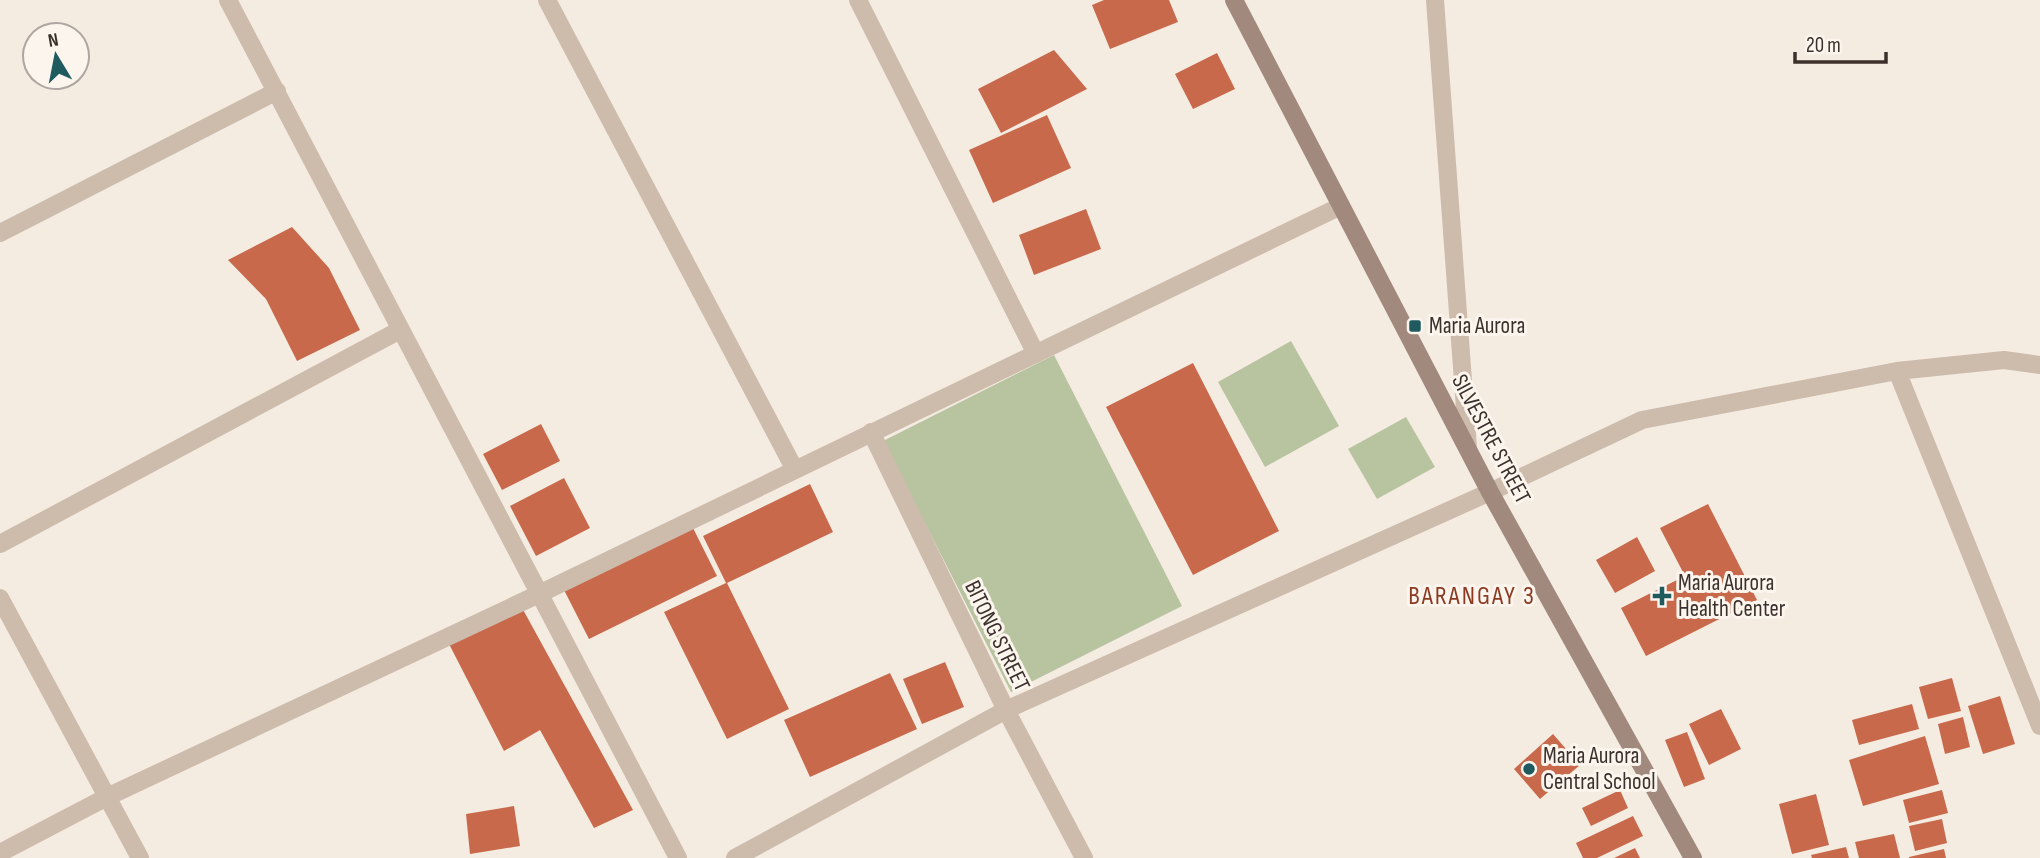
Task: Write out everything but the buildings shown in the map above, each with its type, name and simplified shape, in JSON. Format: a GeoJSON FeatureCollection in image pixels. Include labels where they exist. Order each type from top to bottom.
{"type":"FeatureCollection","features":[{"type":"Feature","properties":{"kind":"main road","name":"SILVESTRE STREET"},"geometry":{"type":"LineString","coordinates":[[1234,0],[1490,492],[1693,858]]}},
{"type":"Feature","properties":{"kind":"street"},"geometry":{"type":"LineString","coordinates":[[228,0],[678,858]]}},
{"type":"Feature","properties":{"kind":"street"},"geometry":{"type":"LineString","coordinates":[[547,0],[795,470]]}},
{"type":"Feature","properties":{"kind":"street"},"geometry":{"type":"LineString","coordinates":[[858,0],[1035,352]]}},
{"type":"Feature","properties":{"kind":"street"},"geometry":{"type":"LineString","coordinates":[[1435,0],[1468,449]]}},
{"type":"Feature","properties":{"kind":"street"},"geometry":{"type":"LineString","coordinates":[[0,233],[277,90]]}},
{"type":"Feature","properties":{"kind":"street"},"geometry":{"type":"LineString","coordinates":[[0,853],[107,797],[539,594],[1341,206]]}},
{"type":"Feature","properties":{"kind":"street"},"geometry":{"type":"LineString","coordinates":[[0,544],[400,330]]}},
{"type":"Feature","properties":{"kind":"street"},"geometry":{"type":"LineString","coordinates":[[735,858],[1006,710],[1490,492],[1642,420],[1898,371],[2004,360],[2040,365]]}},
{"type":"Feature","properties":{"kind":"street"},"geometry":{"type":"LineString","coordinates":[[1898,371],[2040,726]]}},
{"type":"Feature","properties":{"kind":"street","name":"BITONG STREET"},"geometry":{"type":"LineString","coordinates":[[871,432],[1006,710],[1084,858]]}},
{"type":"Feature","properties":{"kind":"street"},"geometry":{"type":"LineString","coordinates":[[0,598],[140,858]]}},
{"type":"Feature","properties":{"kind":"green space"},"geometry":{"type":"Polygon","coordinates":[[[1291,341],[1339,426],[1265,467],[1218,382],[1291,341]]]}},
{"type":"Feature","properties":{"kind":"green space"},"geometry":{"type":"Polygon","coordinates":[[[1054,355],[1182,606],[1011,692],[883,441],[1054,355]]]}},
{"type":"Feature","properties":{"kind":"green space"},"geometry":{"type":"Polygon","coordinates":[[[1406,417],[1435,467],[1377,499],[1348,449],[1406,417]]]}},
{"type":"Feature","properties":{"kind":"place","name":"Maria Aurora"},"geometry":{"type":"Point","coordinates":[1415,326]}},
{"type":"Feature","properties":{"kind":"place","name":"Maria Aurora Health Center"},"geometry":{"type":"Point","coordinates":[1662,596]}},
{"type":"Feature","properties":{"kind":"place","name":"Maria Aurora Central School"},"geometry":{"type":"Point","coordinates":[1529,769]}},
{"type":"Feature","properties":{"kind":"district","name":"BARANGAY 3"},"geometry":{"type":"Point","coordinates":[1472,596]}}]}
